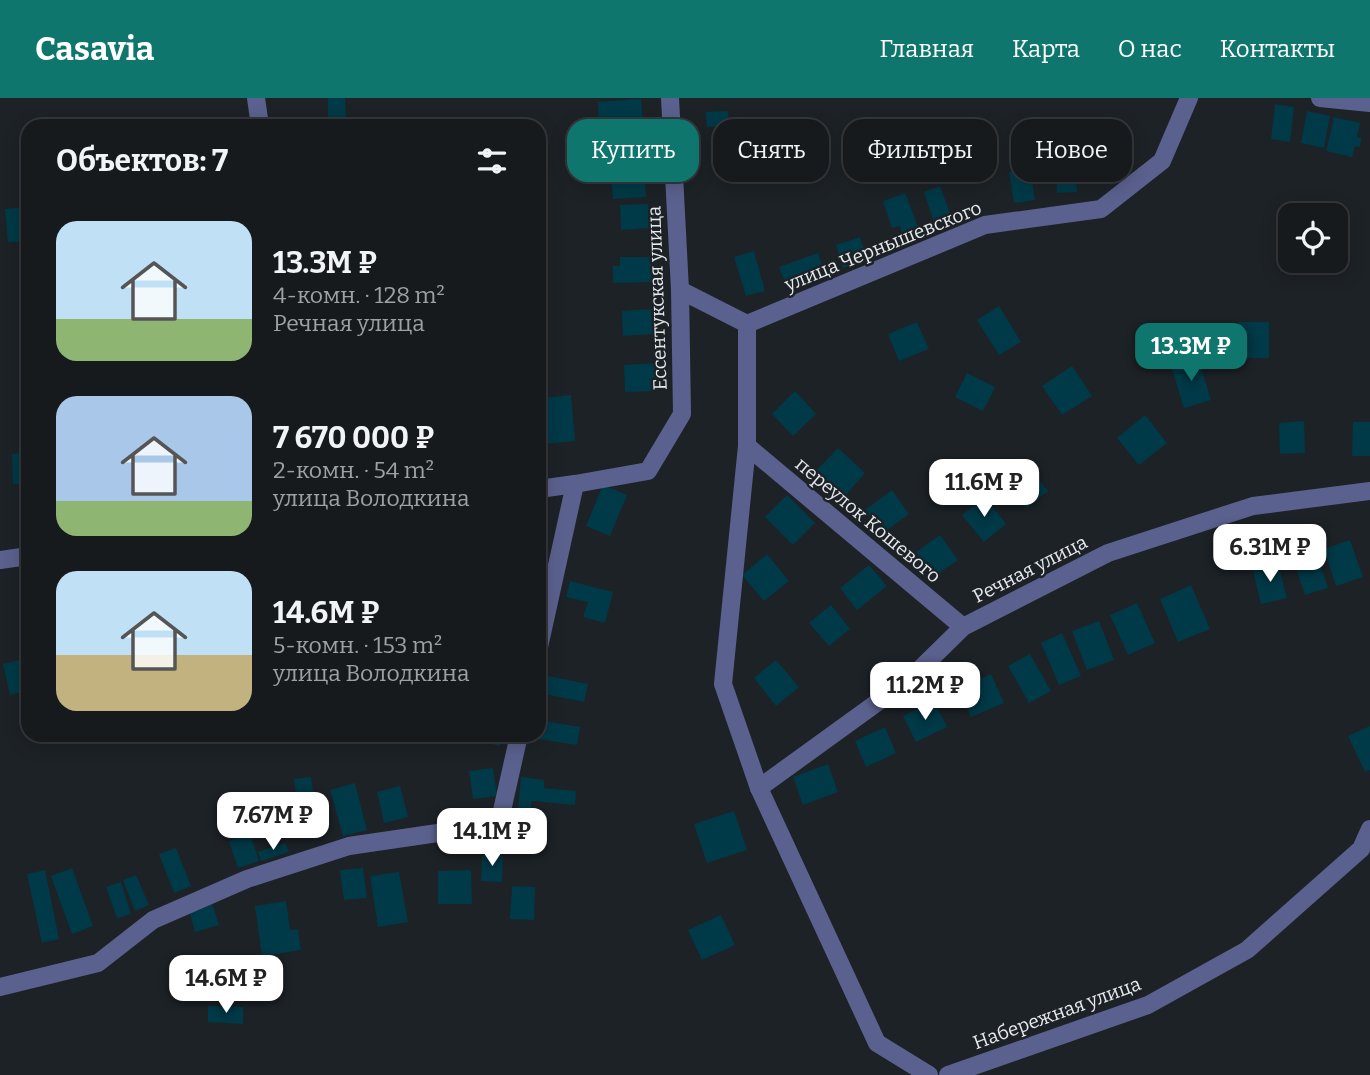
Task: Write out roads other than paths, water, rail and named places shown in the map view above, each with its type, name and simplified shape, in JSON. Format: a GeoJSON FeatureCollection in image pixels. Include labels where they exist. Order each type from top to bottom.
{"type":"FeatureCollection","features":[{"type":"Feature","properties":{"kind":"street"},"geometry":{"type":"LineString","coordinates":[[256,98],[259,119]]}},
{"type":"Feature","properties":{"kind":"street","name":"Ессентукская улица"},"geometry":{"type":"LineString","coordinates":[[575,484],[648,471],[682,414],[680,290],[670,98]]}},
{"type":"Feature","properties":{"kind":"street","name":"улица Чернышевского"},"geometry":{"type":"LineString","coordinates":[[747,324],[985,225],[1101,209],[1162,161],[1189,98]]}},
{"type":"Feature","properties":{"kind":"street"},"geometry":{"type":"LineString","coordinates":[[1320,98],[1370,103]]}},
{"type":"Feature","properties":{"kind":"street"},"geometry":{"type":"LineString","coordinates":[[680,290],[747,324],[747,446],[723,684],[759,788],[877,1044],[929,1075]]}},
{"type":"Feature","properties":{"kind":"street","name":"переулок Кошевого"},"geometry":{"type":"LineString","coordinates":[[747,446],[963,627]]}},
{"type":"Feature","properties":{"kind":"street"},"geometry":{"type":"LineString","coordinates":[[546,488],[575,484],[546,615]]}},
{"type":"Feature","properties":{"kind":"street","name":"Речная улица"},"geometry":{"type":"LineString","coordinates":[[759,788],[911,678],[963,627],[1108,553],[1253,506],[1370,491]]}},
{"type":"Feature","properties":{"kind":"street"},"geometry":{"type":"LineString","coordinates":[[0,560],[21,557]]}},
{"type":"Feature","properties":{"kind":"street"},"geometry":{"type":"LineString","coordinates":[[0,987],[98,962],[153,920],[260,875],[349,846],[499,824],[517,742]]}},
{"type":"Feature","properties":{"kind":"street","name":"Набережная улица"},"geometry":{"type":"LineString","coordinates":[[948,1075],[1148,1005],[1247,950],[1365,850],[1370,828]]}}]}
